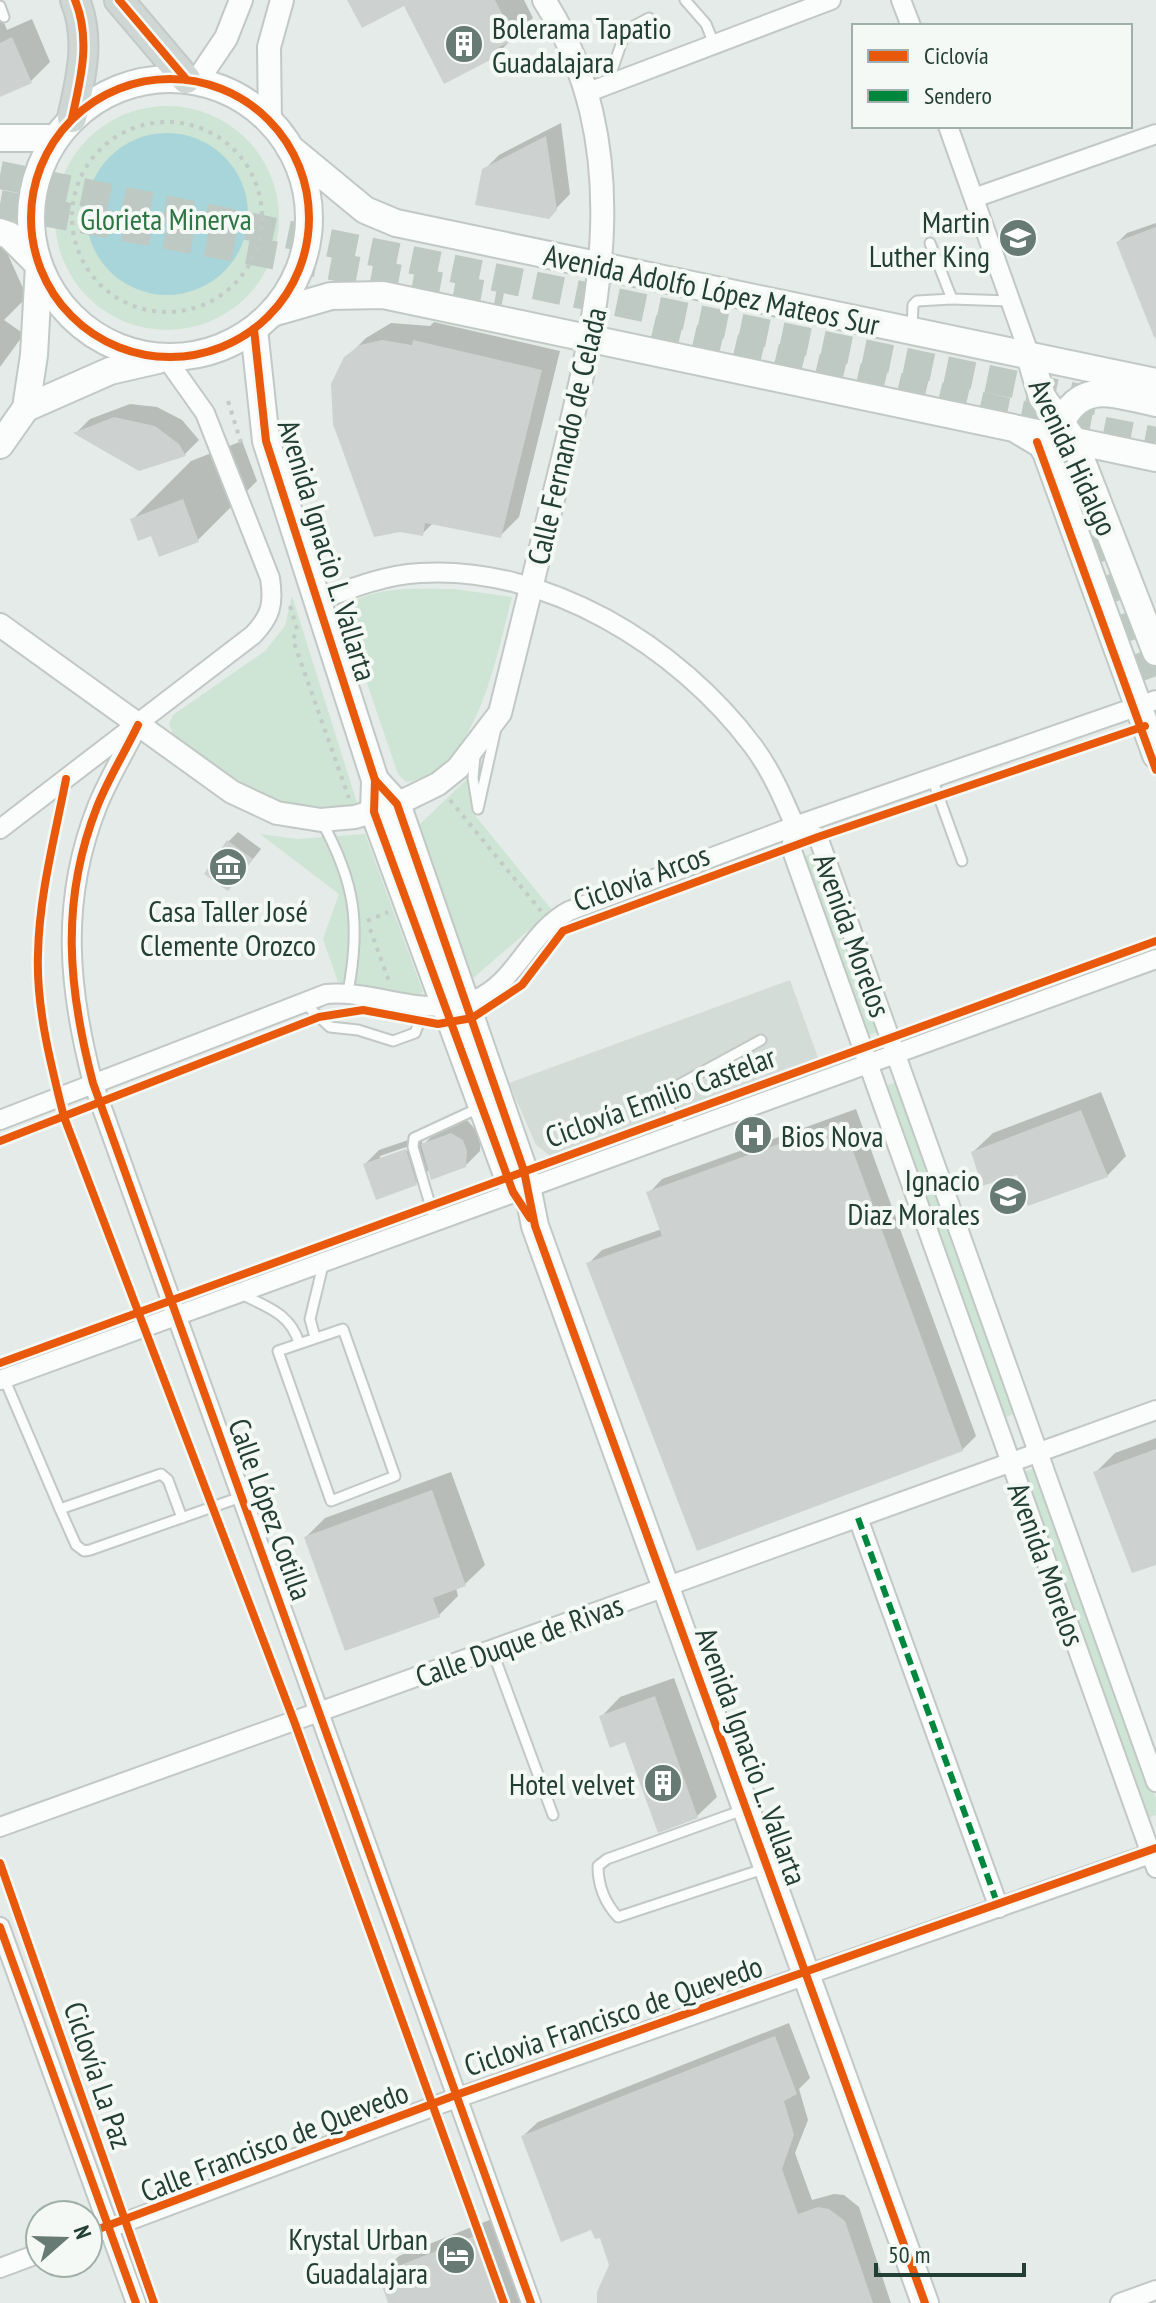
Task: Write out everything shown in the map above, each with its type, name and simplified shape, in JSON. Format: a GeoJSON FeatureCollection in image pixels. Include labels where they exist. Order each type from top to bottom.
{"type":"FeatureCollection","features":[{"type":"Feature","properties":{"kind":"main road"},"geometry":{"type":"LineString","coordinates":[[64,128],[83,57],[85,26],[73,4]]}},
{"type":"Feature","properties":{"kind":"main road"},"geometry":{"type":"LineString","coordinates":[[127,6],[192,80]]}},
{"type":"Feature","properties":{"kind":"main road"},"geometry":{"type":"LineString","coordinates":[[166,358],[126,350],[88,331],[51,290],[39,265],[31,232],[32,199],[40,167],[64,128],[96,99],[124,86],[155,79],[192,80],[236,96],[270,122],[290,148],[302,175],[308,204],[308,234],[290,289],[263,321]]}},
{"type":"Feature","properties":{"kind":"main road"},"geometry":{"type":"LineString","coordinates":[[0,138],[64,128]]}},
{"type":"Feature","properties":{"kind":"main road","name":"Avenida Adolfo López Mateos Sur"},"geometry":{"type":"LineString","coordinates":[[290,148],[365,210],[396,223],[1156,382]]}},
{"type":"Feature","properties":{"kind":"main road"},"geometry":{"type":"LineString","coordinates":[[0,232],[9,235],[39,265],[34,355],[26,408],[0,445]]}},
{"type":"Feature","properties":{"kind":"main road"},"geometry":{"type":"LineString","coordinates":[[26,408],[110,371],[166,358],[198,355],[227,345],[263,321],[331,296],[383,295],[1012,428],[1067,433],[1156,458]]}},
{"type":"Feature","properties":{"kind":"main road","name":"Avenida Ignacio L. Vallarta"},"geometry":{"type":"LineString","coordinates":[[263,321],[266,441],[315,602],[375,780],[375,811],[482,1107],[521,1190]]}},
{"type":"Feature","properties":{"kind":"main road","name":"Avenida Hidalgo"},"geometry":{"type":"LineString","coordinates":[[1030,356],[1042,397],[1067,433],[1156,652]]}},
{"type":"Feature","properties":{"kind":"main road"},"geometry":{"type":"LineString","coordinates":[[1067,433],[1067,409],[1090,394],[1105,393],[1156,403]]}},
{"type":"Feature","properties":{"kind":"main road","name":"Avenida Hidalgo"},"geometry":{"type":"LineString","coordinates":[[1012,428],[1041,444],[1046,452],[1147,703],[1156,755]]}},
{"type":"Feature","properties":{"kind":"main road","name":"Avenida Ignacio L. Vallarta"},"geometry":{"type":"LineString","coordinates":[[446,1007],[535,1226],[925,2303]]}},
{"type":"Feature","properties":{"kind":"street"},"geometry":{"type":"LineString","coordinates":[[192,80],[226,38],[241,0]]}},
{"type":"Feature","properties":{"kind":"street"},"geometry":{"type":"LineString","coordinates":[[270,122],[269,47],[282,0]]}},
{"type":"Feature","properties":{"kind":"street","name":"Calle Fernando de Celada"},"geometry":{"type":"LineString","coordinates":[[375,811],[438,784],[476,748],[500,713],[592,340],[602,266],[604,208],[596,89],[544,0]]}},
{"type":"Feature","properties":{"kind":"street"},"geometry":{"type":"LineString","coordinates":[[596,89],[831,0]]}},
{"type":"Feature","properties":{"kind":"street"},"geometry":{"type":"LineString","coordinates":[[901,0],[910,24]]}},
{"type":"Feature","properties":{"kind":"street","name":"Avenida Hidalgo"},"geometry":{"type":"LineString","coordinates":[[949,128],[1030,356]]}},
{"type":"Feature","properties":{"kind":"street"},"geometry":{"type":"LineString","coordinates":[[974,198],[1156,134]]}},
{"type":"Feature","properties":{"kind":"street"},"geometry":{"type":"LineString","coordinates":[[0,829],[253,635],[268,619],[273,602],[270,578],[205,413],[166,358]]}},
{"type":"Feature","properties":{"kind":"street"},"geometry":{"type":"LineString","coordinates":[[315,602],[355,587],[419,573],[493,577],[531,588],[621,629],[659,653],[694,681],[754,747],[779,787],[795,826]]}},
{"type":"Feature","properties":{"kind":"street"},"geometry":{"type":"LineString","coordinates":[[0,625],[232,792],[277,813],[321,820],[375,811]]}},
{"type":"Feature","properties":{"kind":"street"},"geometry":{"type":"LineString","coordinates":[[0,1120],[302,1001],[348,992],[446,1007],[501,982],[550,922],[569,911],[795,826],[1147,703]]}},
{"type":"Feature","properties":{"kind":"street","name":"Calle López Cotilla"},"geometry":{"type":"LineString","coordinates":[[138,725],[97,807],[83,853],[70,925],[72,990],[93,1083],[531,2303]]}},
{"type":"Feature","properties":{"kind":"street","name":"Avenida Morelos"},"geometry":{"type":"LineString","coordinates":[[1154,1858],[791,848],[795,826],[818,837],[1156,1782]]}},
{"type":"Feature","properties":{"kind":"street"},"geometry":{"type":"LineString","coordinates":[[2,1379],[1156,959]]}},
{"type":"Feature","properties":{"kind":"street","name":"Calle Duque de Rivas"},"geometry":{"type":"LineString","coordinates":[[0,1827],[1156,1410]]}},
{"type":"Feature","properties":{"kind":"street"},"geometry":{"type":"LineString","coordinates":[[858,1518],[999,1908]]}},
{"type":"Feature","properties":{"kind":"street","name":"Calle Francisco de Quevedo"},"geometry":{"type":"LineString","coordinates":[[104,2230],[457,2098],[999,1908],[1154,1858]]}},
{"type":"Feature","properties":{"kind":"street"},"geometry":{"type":"LineString","coordinates":[[0,1927],[136,2303]]}},
{"type":"Feature","properties":{"kind":"street"},"geometry":{"type":"LineString","coordinates":[[0,2268],[24,2259]]}},
{"type":"Feature","properties":{"kind":"street"},"geometry":{"type":"LineString","coordinates":[[1120,2303],[1156,2290]]}},
{"type":"Feature","properties":{"kind":"lane"},"geometry":{"type":"LineString","coordinates":[[685,0],[706,24],[714,44]]}},
{"type":"Feature","properties":{"kind":"lane"},"geometry":{"type":"LineString","coordinates":[[0,6],[4,17]]}},
{"type":"Feature","properties":{"kind":"lane"},"geometry":{"type":"LineString","coordinates":[[596,89],[626,30],[649,18]]}},
{"type":"Feature","properties":{"kind":"lane"},"geometry":{"type":"LineString","coordinates":[[930,243],[952,299]]}},
{"type":"Feature","properties":{"kind":"lane"},"geometry":{"type":"LineString","coordinates":[[911,331],[913,305],[917,301],[1011,301]]}},
{"type":"Feature","properties":{"kind":"lane"},"geometry":{"type":"LineString","coordinates":[[476,748],[473,778],[478,809],[500,713]]}},
{"type":"Feature","properties":{"kind":"lane"},"geometry":{"type":"LineString","coordinates":[[932,778],[962,861]]}},
{"type":"Feature","properties":{"kind":"lane"},"geometry":{"type":"LineString","coordinates":[[321,820],[342,860],[354,903],[356,948],[348,992]]}},
{"type":"Feature","properties":{"kind":"lane"},"geometry":{"type":"LineString","coordinates":[[302,1001],[330,1027],[358,1030],[393,1041],[415,1033],[446,1007]]}},
{"type":"Feature","properties":{"kind":"lane"},"geometry":{"type":"LineString","coordinates":[[685,1130],[670,1113],[668,1094],[761,1040]]}},
{"type":"Feature","properties":{"kind":"lane"},"geometry":{"type":"LineString","coordinates":[[435,1221],[413,1147],[414,1138],[482,1107]]}},
{"type":"Feature","properties":{"kind":"lane"},"geometry":{"type":"LineString","coordinates":[[315,1337],[310,1319],[324,1261]]}},
{"type":"Feature","properties":{"kind":"lane"},"geometry":{"type":"LineString","coordinates":[[239,1292],[284,1315],[295,1327],[299,1343]]}},
{"type":"Feature","properties":{"kind":"lane"},"geometry":{"type":"LineString","coordinates":[[343,1329],[395,1476],[331,1501],[278,1351],[315,1337],[343,1329]]}},
{"type":"Feature","properties":{"kind":"lane"},"geometry":{"type":"LineString","coordinates":[[2,1379],[76,1545],[84,1551],[241,1497]]}},
{"type":"Feature","properties":{"kind":"lane"},"geometry":{"type":"LineString","coordinates":[[60,1509],[161,1474],[168,1480],[182,1518]]}},
{"type":"Feature","properties":{"kind":"lane"},"geometry":{"type":"LineString","coordinates":[[492,1650],[553,1815]]}},
{"type":"Feature","properties":{"kind":"lane"},"geometry":{"type":"LineString","coordinates":[[746,1809],[607,1859],[598,1866],[598,1880],[609,1908],[618,1917],[767,1868]]}},
{"type":"Feature","properties":{"kind":"path"},"geometry":{"type":"LineString","coordinates":[[156,122],[186,123],[215,134],[239,153],[255,179],[263,209],[261,240],[249,268],[229,291],[203,307],[171,314],[139,309],[110,294],[87,270],[74,240],[72,207],[81,176],[100,149],[126,130],[156,122]]}},
{"type":"Feature","properties":{"kind":"path"},"geometry":{"type":"LineString","coordinates":[[228,401],[247,462]]}},
{"type":"Feature","properties":{"kind":"path"},"geometry":{"type":"LineString","coordinates":[[288,598],[297,629],[293,640],[375,811]]}},
{"type":"Feature","properties":{"kind":"path"},"geometry":{"type":"LineString","coordinates":[[438,784],[550,922]]}},
{"type":"Feature","properties":{"kind":"path"},"geometry":{"type":"LineString","coordinates":[[383,898],[388,912],[366,920],[392,990]]}},
{"type":"Feature","properties":{"kind":"shaded area"},"geometry":{"type":"Polygon","coordinates":[[[790,980],[820,1063],[553,1158],[536,1145],[509,1083],[790,980]]]}},
{"type":"Feature","properties":{"kind":"green space","name":"Glorieta Minerva"},"geometry":{"type":"Polygon","coordinates":[[[167,106],[189,108],[210,115],[246,139],[270,175],[277,196],[277,240],[270,261],[246,297],[210,321],[189,328],[167,330],[145,328],[124,321],[88,297],[64,261],[57,240],[55,218],[57,196],[64,175],[88,139],[124,115],[145,108],[167,106]]]}},
{"type":"Feature","properties":{"kind":"green space"},"geometry":{"type":"Polygon","coordinates":[[[454,589],[512,597],[491,678],[467,734],[450,757],[430,774],[406,782],[398,774],[344,616],[345,607],[356,600],[383,592],[454,589]]]}},
{"type":"Feature","properties":{"kind":"green space"},"geometry":{"type":"Polygon","coordinates":[[[292,596],[357,803],[305,808],[281,802],[258,792],[215,765],[173,734],[169,724],[173,715],[265,651],[285,626],[292,596]]]}},
{"type":"Feature","properties":{"kind":"green space"},"geometry":{"type":"Polygon","coordinates":[[[467,779],[473,813],[552,910],[472,979],[418,826],[467,779]]]}},
{"type":"Feature","properties":{"kind":"green space"},"geometry":{"type":"Polygon","coordinates":[[[260,834],[297,839],[365,834],[423,992],[411,998],[338,982],[323,939],[339,894],[260,834]]]}},
{"type":"Feature","properties":{"kind":"green space"},"geometry":{"type":"Polygon","coordinates":[[[813,853],[879,1031],[867,1036],[801,858],[813,853]]]}},
{"type":"Feature","properties":{"kind":"green space"},"geometry":{"type":"Polygon","coordinates":[[[897,1082],[1016,1413],[1001,1419],[881,1087],[897,1082]]]}},
{"type":"Feature","properties":{"kind":"green space"},"geometry":{"type":"Polygon","coordinates":[[[1035,1468],[1156,1798],[1156,1815],[1146,1819],[1019,1474],[1035,1468]]]}},
{"type":"Feature","properties":{"kind":"water"},"geometry":{"type":"Polygon","coordinates":[[[167,133],[198,140],[224,157],[241,183],[248,214],[241,245],[224,271],[198,288],[167,295],[136,288],[110,271],[93,245],[86,214],[93,183],[110,157],[136,140],[167,133]]]}},
{"type":"Feature","properties":{"kind":"building","name":"Bolerama Tapatio Guadalajara"},"geometry":{"type":"Polygon","coordinates":[[[347,0],[495,0],[515,39],[494,50],[498,56],[444,84],[404,6],[362,28],[347,0]]]}},
{"type":"Feature","properties":{"kind":"building"},"geometry":{"type":"Polygon","coordinates":[[[12,37],[32,83],[0,97],[0,43],[12,37]]]}},
{"type":"Feature","properties":{"kind":"building"},"geometry":{"type":"Polygon","coordinates":[[[546,136],[557,210],[549,219],[475,205],[482,169],[546,136]]]}},
{"type":"Feature","properties":{"kind":"building"},"geometry":{"type":"Polygon","coordinates":[[[1156,227],[1156,337],[1154,337],[1116,242],[1156,227]]]}},
{"type":"Feature","properties":{"kind":"building"},"geometry":{"type":"Polygon","coordinates":[[[382,340],[412,345],[413,340],[542,370],[501,538],[425,523],[423,536],[400,532],[374,537],[333,424],[331,384],[344,357],[360,345],[382,340]]]}},
{"type":"Feature","properties":{"kind":"building"},"geometry":{"type":"Polygon","coordinates":[[[114,417],[155,426],[179,444],[186,456],[139,471],[73,433],[114,417]]]}},
{"type":"Feature","properties":{"kind":"building"},"geometry":{"type":"Polygon","coordinates":[[[183,499],[199,542],[159,557],[151,536],[138,541],[130,519],[183,499]]]}},
{"type":"Feature","properties":{"kind":"building","name":"Casa Taller José Clemente Orozco"},"geometry":{"type":"Polygon","coordinates":[[[227,840],[253,859],[228,891],[204,874],[227,840]]]}},
{"type":"Feature","properties":{"kind":"building"},"geometry":{"type":"Polygon","coordinates":[[[1081,1110],[1108,1177],[1028,1206],[1017,1175],[982,1186],[971,1152],[1081,1110]]]}},
{"type":"Feature","properties":{"kind":"building"},"geometry":{"type":"Polygon","coordinates":[[[842,1121],[963,1451],[697,1551],[586,1263],[662,1236],[646,1192],[842,1121]]]}},
{"type":"Feature","properties":{"kind":"building"},"geometry":{"type":"Polygon","coordinates":[[[451,1133],[463,1140],[467,1151],[466,1167],[431,1180],[421,1144],[451,1133]]]}},
{"type":"Feature","properties":{"kind":"building"},"geometry":{"type":"Polygon","coordinates":[[[406,1149],[417,1185],[376,1200],[363,1164],[406,1149]]]}},
{"type":"Feature","properties":{"kind":"building"},"geometry":{"type":"Polygon","coordinates":[[[1156,1449],[1156,1565],[1132,1573],[1093,1472],[1156,1449]]]}},
{"type":"Feature","properties":{"kind":"building"},"geometry":{"type":"Polygon","coordinates":[[[432,1490],[466,1586],[433,1598],[440,1617],[345,1651],[304,1537],[432,1490]]]}},
{"type":"Feature","properties":{"kind":"building","name":"Hotel velvet"},"geometry":{"type":"Polygon","coordinates":[[[655,1696],[698,1818],[658,1833],[625,1742],[610,1748],[599,1716],[655,1696]]]}},
{"type":"Feature","properties":{"kind":"building"},"geometry":{"type":"Polygon","coordinates":[[[775,2036],[797,2094],[784,2101],[794,2135],[782,2169],[798,2214],[818,2207],[829,2209],[845,2221],[873,2303],[597,2303],[597,2292],[609,2265],[600,2238],[595,2239],[591,2230],[561,2242],[521,2136],[775,2036]]]}},
{"type":"Feature","properties":{"kind":"building","name":"Krystal Urban Guadalajara"},"geometry":{"type":"Polygon","coordinates":[[[477,2235],[502,2303],[388,2303],[378,2274],[477,2235]]]}},
{"type":"Feature","properties":{"kind":"tunnel"},"geometry":{"type":"LineString","coordinates":[[0,175],[1100,402]]}},
{"type":"Feature","properties":{"kind":"tunnel"},"geometry":{"type":"LineString","coordinates":[[0,204],[503,298]]}},
{"type":"Feature","properties":{"kind":"tunnel"},"geometry":{"type":"LineString","coordinates":[[653,329],[999,410],[1156,441]]}},
{"type":"Feature","properties":{"kind":"tunnel"},"geometry":{"type":"LineString","coordinates":[[1037,425],[1062,451],[1156,706]]}},
{"type":"Feature","properties":{"kind":"marked path"},"geometry":{"type":"LineString","coordinates":[[858,1518],[999,1908]]}},
{"type":"Feature","properties":{"kind":"cycle path"},"geometry":{"type":"LineString","coordinates":[[72,118],[83,44],[83,29],[75,0]]}},
{"type":"Feature","properties":{"kind":"cycle path"},"geometry":{"type":"LineString","coordinates":[[119,0],[186,79]]}},
{"type":"Feature","properties":{"kind":"cycle path"},"geometry":{"type":"LineString","coordinates":[[170,79],[210,85],[235,95],[268,120],[293,153],[303,178],[309,218],[303,258],[293,283],[268,316],[235,341],[210,351],[170,357],[130,351],[105,341],[72,316],[47,283],[37,258],[31,218],[37,178],[47,153],[72,120],[105,95],[130,85],[170,79]]}},
{"type":"Feature","properties":{"kind":"cycle path"},"geometry":{"type":"LineString","coordinates":[[254,329],[266,441],[375,780],[374,812],[513,1192],[530,1218]]}},
{"type":"Feature","properties":{"kind":"cycle path"},"geometry":{"type":"LineString","coordinates":[[1037,442],[1156,770]]}},
{"type":"Feature","properties":{"kind":"cycle path"},"geometry":{"type":"LineString","coordinates":[[138,725],[97,807],[77,876],[72,945],[84,1048],[93,1083],[531,2303]]}},
{"type":"Feature","properties":{"kind":"cycle path","name":"Ciclovía Arcos"},"geometry":{"type":"LineString","coordinates":[[0,1141],[319,1017],[363,1010],[438,1024],[472,1018],[522,985],[563,931],[818,837],[1145,726]]}},
{"type":"Feature","properties":{"kind":"cycle path"},"geometry":{"type":"LineString","coordinates":[[66,779],[44,888],[38,954],[42,1016],[64,1117],[294,1721],[504,2303]]}},
{"type":"Feature","properties":{"kind":"cycle path"},"geometry":{"type":"LineString","coordinates":[[375,780],[397,804],[524,1171],[535,1226],[925,2303]]}},
{"type":"Feature","properties":{"kind":"cycle path","name":"Ciclovía Emilio Castelar"},"geometry":{"type":"LineString","coordinates":[[0,1363],[1156,941]]}},
{"type":"Feature","properties":{"kind":"cycle path","name":"Ciclovia Francisco de Quevedo"},"geometry":{"type":"LineString","coordinates":[[104,2227],[456,2095],[1156,1848]]}},
{"type":"Feature","properties":{"kind":"cycle path","name":"Ciclovía La Paz"},"geometry":{"type":"LineString","coordinates":[[0,1863],[154,2303]]}},
{"type":"Feature","properties":{"kind":"cycle path"},"geometry":{"type":"LineString","coordinates":[[0,1927],[136,2303]]}},
{"type":"Feature","properties":{"kind":"place","name":"Bolerama Tapatio Guadalajara"},"geometry":{"type":"Point","coordinates":[464,44]}},
{"type":"Feature","properties":{"kind":"place","name":"Martin Luther King"},"geometry":{"type":"Point","coordinates":[1018,238]}},
{"type":"Feature","properties":{"kind":"place","name":"Casa Taller José Clemente Orozco"},"geometry":{"type":"Point","coordinates":[228,867]}},
{"type":"Feature","properties":{"kind":"place","name":"Bios Nova"},"geometry":{"type":"Point","coordinates":[753,1135]}},
{"type":"Feature","properties":{"kind":"place","name":"Ignacio Diaz Morales"},"geometry":{"type":"Point","coordinates":[1008,1196]}},
{"type":"Feature","properties":{"kind":"place","name":"Hotel velvet"},"geometry":{"type":"Point","coordinates":[663,1783]}},
{"type":"Feature","properties":{"kind":"place","name":"Krystal Urban Guadalajara"},"geometry":{"type":"Point","coordinates":[456,2255]}}]}
